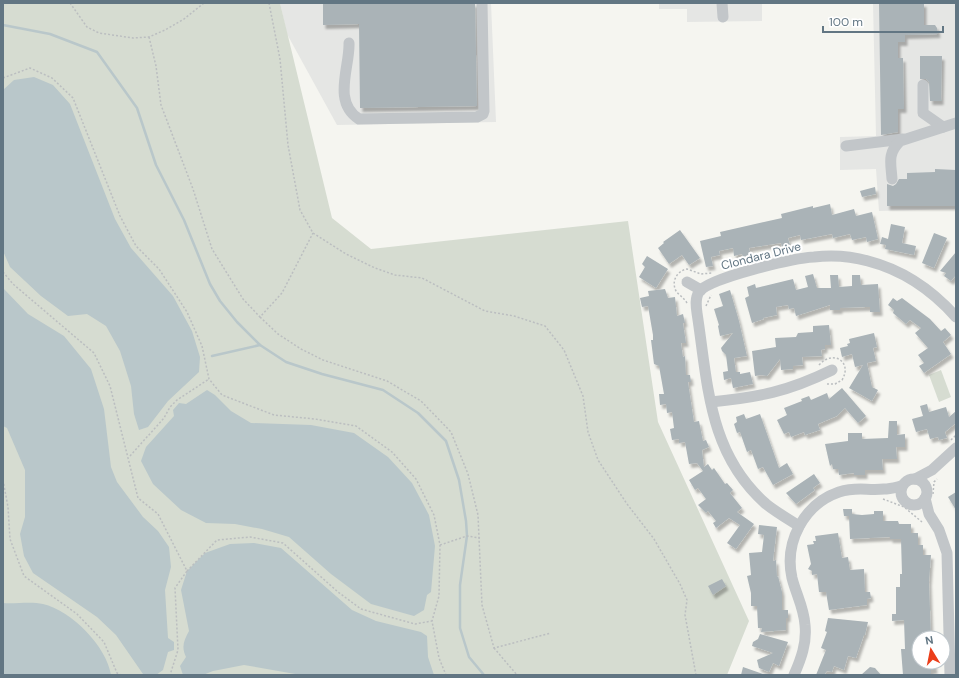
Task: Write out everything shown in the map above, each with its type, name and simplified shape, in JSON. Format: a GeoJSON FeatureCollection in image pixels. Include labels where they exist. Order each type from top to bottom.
{"type":"FeatureCollection","features":[{"type":"Feature","properties":{"kind":"street"},"geometry":{"type":"LineString","coordinates":[[349,43],[349,53],[344,77],[344,93],[350,112],[359,119],[477,117],[483,114],[484,111],[482,3]]}},
{"type":"Feature","properties":{"kind":"street"},"geometry":{"type":"LineString","coordinates":[[722,3],[723,17]]}},
{"type":"Feature","properties":{"kind":"street"},"geometry":{"type":"LineString","coordinates":[[923,85],[923,112],[943,127]]}},
{"type":"Feature","properties":{"kind":"street"},"geometry":{"type":"LineString","coordinates":[[846,146],[921,136],[956,123]]}},
{"type":"Feature","properties":{"kind":"street"},"geometry":{"type":"LineString","coordinates":[[892,179],[892,150],[903,139]]}},
{"type":"Feature","properties":{"kind":"street","name":"Clondara Drive"},"geometry":{"type":"LineString","coordinates":[[701,290],[717,280],[787,261],[812,257],[839,256],[866,261],[900,273],[930,291],[956,317]]}},
{"type":"Feature","properties":{"kind":"street"},"geometry":{"type":"LineString","coordinates":[[687,282],[701,290],[697,298],[697,309],[711,402],[720,439],[730,460],[742,479],[767,504],[799,526]]}},
{"type":"Feature","properties":{"kind":"street"},"geometry":{"type":"LineString","coordinates":[[711,402],[769,394],[799,386],[832,370]]}},
{"type":"Feature","properties":{"kind":"street"},"geometry":{"type":"LineString","coordinates":[[926,519],[928,494],[936,473],[952,445]]}},
{"type":"Feature","properties":{"kind":"street"},"geometry":{"type":"LineString","coordinates":[[883,494],[902,486],[908,480],[936,473]]}},
{"type":"Feature","properties":{"kind":"street"},"geometry":{"type":"LineString","coordinates":[[915,479],[922,482],[928,494]]}},
{"type":"Feature","properties":{"kind":"street"},"geometry":{"type":"LineString","coordinates":[[902,486],[901,492],[903,499]]}},
{"type":"Feature","properties":{"kind":"street"},"geometry":{"type":"LineString","coordinates":[[794,675],[802,656],[805,634],[803,609],[792,578],[790,561],[793,541],[799,526],[809,512],[830,496],[853,488],[903,499],[906,502],[914,504],[921,502],[928,494]]}},
{"type":"Feature","properties":{"kind":"street"},"geometry":{"type":"LineString","coordinates":[[914,504],[943,538],[948,558],[950,675]]}},
{"type":"Feature","properties":{"kind":"path"},"geometry":{"type":"LineString","coordinates":[[70,3],[87,27],[100,33],[133,38],[149,37],[165,30],[184,19],[204,3]]}},
{"type":"Feature","properties":{"kind":"path"},"geometry":{"type":"LineString","coordinates":[[269,3],[280,60],[288,145],[300,210],[313,233],[346,254],[375,268],[395,275],[422,278],[485,311],[514,316],[545,326],[564,350],[583,396],[588,432],[598,460],[627,504],[654,539],[683,590],[687,600],[685,615],[696,675]]}},
{"type":"Feature","properties":{"kind":"path"},"geometry":{"type":"LineString","coordinates":[[149,37],[156,66],[161,105],[193,189],[212,249],[243,299],[278,334],[301,349],[323,360],[387,381],[421,401],[451,432],[468,474],[478,515],[482,606],[494,648],[517,675]]}},
{"type":"Feature","properties":{"kind":"path"},"geometry":{"type":"LineString","coordinates":[[3,78],[30,68],[52,78],[73,98],[120,216],[136,246],[159,269],[187,312],[202,346],[209,379],[222,395],[274,416],[315,419],[356,426],[392,452],[416,479],[434,515],[440,545],[439,596],[432,621],[439,658],[446,675]]}},
{"type":"Feature","properties":{"kind":"path"},"geometry":{"type":"LineString","coordinates":[[260,317],[282,293],[313,233]]}},
{"type":"Feature","properties":{"kind":"path"},"geometry":{"type":"LineString","coordinates":[[688,310],[685,300],[675,288],[675,278],[678,273],[687,269],[705,274],[716,272]]}},
{"type":"Feature","properties":{"kind":"path"},"geometry":{"type":"LineString","coordinates":[[3,272],[13,284],[94,353],[110,386],[129,456],[138,498],[158,514],[187,571]]}},
{"type":"Feature","properties":{"kind":"path"},"geometry":{"type":"LineString","coordinates":[[706,308],[708,300],[714,292]]}},
{"type":"Feature","properties":{"kind":"path"},"geometry":{"type":"LineString","coordinates":[[129,456],[164,418],[176,400],[209,379]]}},
{"type":"Feature","properties":{"kind":"path"},"geometry":{"type":"LineString","coordinates":[[952,445],[956,435]]}},
{"type":"Feature","properties":{"kind":"path"},"geometry":{"type":"LineString","coordinates":[[928,494],[934,482],[936,473]]}},
{"type":"Feature","properties":{"kind":"path"},"geometry":{"type":"LineString","coordinates":[[3,480],[8,507],[10,539],[24,576],[82,619],[104,642],[117,674],[121,675]]}},
{"type":"Feature","properties":{"kind":"path"},"geometry":{"type":"LineString","coordinates":[[883,494],[926,519]]}},
{"type":"Feature","properties":{"kind":"path"},"geometry":{"type":"LineString","coordinates":[[440,545],[467,536],[480,538]]}},
{"type":"Feature","properties":{"kind":"path"},"geometry":{"type":"LineString","coordinates":[[170,675],[178,650],[174,588],[187,571],[218,540],[250,538],[283,543],[338,592],[361,609],[415,624],[432,621]]}},
{"type":"Feature","properties":{"kind":"path"},"geometry":{"type":"LineString","coordinates":[[494,648],[551,633]]}},
{"type":"Feature","properties":{"kind":"shaded area"},"geometry":{"type":"Polygon","coordinates":[[[3,3],[280,3],[332,218],[371,249],[628,221],[658,422],[749,621],[727,675],[3,675],[3,3]]]}},
{"type":"Feature","properties":{"kind":"shaded area"},"geometry":{"type":"Polygon","coordinates":[[[280,3],[491,3],[496,122],[337,125],[287,34],[280,3]]]}},
{"type":"Feature","properties":{"kind":"shaded area"},"geometry":{"type":"Polygon","coordinates":[[[659,3],[762,3],[762,21],[687,22],[687,9],[659,9],[659,3]]]}},
{"type":"Feature","properties":{"kind":"shaded area"},"geometry":{"type":"Polygon","coordinates":[[[873,3],[956,3],[956,209],[879,211],[876,169],[840,170],[840,137],[876,136],[873,3]]]}},
{"type":"Feature","properties":{"kind":"shaded area"},"geometry":{"type":"Polygon","coordinates":[[[34,77],[53,85],[70,104],[115,219],[131,248],[173,296],[192,331],[200,357],[199,372],[168,401],[148,427],[139,430],[134,414],[131,386],[120,351],[106,326],[87,314],[68,316],[41,296],[10,267],[3,251],[3,90],[14,80],[34,77]]]}},
{"type":"Feature","properties":{"kind":"shaded area"},"geometry":{"type":"Polygon","coordinates":[[[3,288],[28,314],[64,336],[91,369],[104,409],[111,467],[117,482],[143,517],[158,531],[169,547],[171,567],[165,590],[168,638],[174,642],[174,650],[168,652],[163,670],[156,675],[143,674],[116,635],[97,617],[33,573],[24,556],[20,534],[25,517],[25,470],[7,428],[3,426],[3,288]]]}},
{"type":"Feature","properties":{"kind":"shaded area"},"geometry":{"type":"Polygon","coordinates":[[[941,370],[951,397],[939,402],[929,375],[941,370]]]}},
{"type":"Feature","properties":{"kind":"shaded area"},"geometry":{"type":"Polygon","coordinates":[[[207,390],[215,395],[231,411],[251,423],[311,425],[354,433],[388,457],[412,483],[429,515],[435,546],[431,592],[427,595],[424,610],[414,616],[371,604],[331,574],[289,537],[262,529],[235,524],[206,523],[181,510],[153,484],[141,461],[146,447],[174,416],[173,410],[179,403],[186,404],[207,390]]]}},
{"type":"Feature","properties":{"kind":"shaded area"},"geometry":{"type":"Polygon","coordinates":[[[254,543],[281,548],[352,610],[376,621],[421,632],[427,636],[428,657],[434,675],[301,675],[244,665],[213,671],[203,675],[183,675],[180,666],[186,657],[184,644],[189,631],[181,590],[187,571],[205,553],[230,544],[254,543]]]}},
{"type":"Feature","properties":{"kind":"shaded area"},"geometry":{"type":"Polygon","coordinates":[[[3,603],[38,603],[54,608],[65,614],[86,631],[95,642],[103,653],[111,675],[3,675],[3,603]]]}},
{"type":"Feature","properties":{"kind":"building"},"geometry":{"type":"Polygon","coordinates":[[[323,3],[475,3],[477,106],[360,108],[359,24],[323,25],[323,3]]]}},
{"type":"Feature","properties":{"kind":"building"},"geometry":{"type":"Polygon","coordinates":[[[879,3],[924,3],[924,25],[935,25],[938,34],[905,35],[905,42],[898,42],[898,58],[903,58],[904,109],[898,109],[898,132],[881,135],[879,3]]]}},
{"type":"Feature","properties":{"kind":"building"},"geometry":{"type":"Polygon","coordinates":[[[920,56],[942,56],[941,101],[930,101],[929,82],[926,79],[920,79],[920,56]]]}},
{"type":"Feature","properties":{"kind":"building"},"geometry":{"type":"Polygon","coordinates":[[[935,169],[956,170],[956,206],[887,206],[887,184],[893,186],[899,179],[907,179],[907,173],[935,172],[935,169]]]}},
{"type":"Feature","properties":{"kind":"building"},"geometry":{"type":"Polygon","coordinates":[[[875,187],[876,194],[862,197],[860,191],[875,187]]]}},
{"type":"Feature","properties":{"kind":"building"},"geometry":{"type":"Polygon","coordinates":[[[830,204],[832,215],[854,209],[856,216],[872,212],[878,239],[867,242],[866,237],[852,240],[850,234],[833,238],[832,234],[801,240],[800,235],[788,238],[790,245],[782,247],[781,243],[749,248],[751,255],[743,257],[742,254],[734,256],[733,248],[719,251],[720,255],[711,257],[713,266],[706,267],[700,241],[721,236],[720,232],[782,218],[781,214],[813,206],[813,208],[830,204]]]}},
{"type":"Feature","properties":{"kind":"building"},"geometry":{"type":"Polygon","coordinates":[[[891,224],[905,227],[902,243],[916,246],[914,255],[885,249],[886,245],[880,244],[882,237],[888,239],[891,224]]]}},
{"type":"Feature","properties":{"kind":"building"},"geometry":{"type":"Polygon","coordinates":[[[680,230],[700,258],[689,265],[682,255],[669,264],[658,248],[664,243],[663,242],[680,230]]]}},
{"type":"Feature","properties":{"kind":"building"},"geometry":{"type":"Polygon","coordinates":[[[934,233],[947,238],[934,268],[922,263],[934,233]]]}},
{"type":"Feature","properties":{"kind":"building"},"geometry":{"type":"Polygon","coordinates":[[[956,252],[956,275],[951,281],[944,276],[946,273],[940,271],[956,252]]]}},
{"type":"Feature","properties":{"kind":"building"},"geometry":{"type":"Polygon","coordinates":[[[647,256],[668,269],[656,288],[639,277],[645,267],[642,264],[647,256]]]}},
{"type":"Feature","properties":{"kind":"building"},"geometry":{"type":"Polygon","coordinates":[[[813,274],[817,288],[831,288],[830,275],[838,275],[839,287],[852,286],[852,275],[860,275],[861,285],[878,284],[880,312],[870,312],[870,307],[840,308],[840,310],[830,310],[830,305],[796,316],[794,308],[789,309],[788,305],[776,307],[777,315],[763,318],[764,319],[752,323],[745,298],[749,296],[747,287],[755,284],[756,288],[793,279],[796,290],[808,287],[805,276],[813,274]]]}},
{"type":"Feature","properties":{"kind":"building"},"geometry":{"type":"Polygon","coordinates":[[[665,289],[668,298],[675,297],[677,316],[683,314],[685,323],[683,323],[686,343],[681,343],[683,357],[685,356],[686,375],[690,375],[691,382],[688,382],[694,422],[699,421],[703,441],[706,440],[709,447],[702,450],[704,467],[708,464],[712,470],[714,468],[725,484],[727,483],[733,490],[730,493],[742,508],[737,512],[754,524],[736,549],[727,543],[740,525],[729,518],[716,528],[713,523],[716,521],[708,511],[706,513],[698,505],[706,499],[698,488],[695,490],[689,480],[703,471],[697,463],[689,464],[685,442],[679,443],[679,439],[672,440],[670,429],[674,428],[672,412],[667,413],[666,404],[660,405],[659,394],[664,394],[659,366],[654,364],[651,340],[653,340],[653,335],[648,306],[642,307],[640,298],[649,296],[648,291],[665,289]]]}},
{"type":"Feature","properties":{"kind":"building"},"geometry":{"type":"Polygon","coordinates":[[[730,290],[747,356],[734,358],[736,372],[740,372],[740,374],[750,372],[753,384],[733,388],[731,378],[724,380],[723,372],[728,371],[726,355],[721,348],[733,333],[720,336],[719,325],[714,309],[723,306],[719,294],[730,290]]]}},
{"type":"Feature","properties":{"kind":"building"},"geometry":{"type":"Polygon","coordinates":[[[893,298],[897,301],[902,298],[930,319],[941,331],[945,328],[951,335],[943,342],[951,354],[924,373],[919,366],[924,363],[918,355],[928,348],[915,333],[921,328],[910,320],[906,324],[893,313],[894,310],[888,305],[893,298]]]}},
{"type":"Feature","properties":{"kind":"building"},"geometry":{"type":"Polygon","coordinates":[[[829,325],[831,345],[825,345],[825,349],[821,350],[822,356],[802,357],[803,365],[793,366],[793,369],[781,370],[780,359],[767,376],[755,376],[752,351],[776,347],[775,338],[796,337],[798,333],[813,332],[813,326],[829,325]]]}},
{"type":"Feature","properties":{"kind":"building"},"geometry":{"type":"Polygon","coordinates":[[[874,333],[877,347],[873,348],[876,361],[867,363],[872,387],[878,390],[872,401],[849,388],[863,365],[855,367],[852,354],[842,357],[840,348],[848,346],[847,344],[850,343],[849,339],[874,333]]]}},
{"type":"Feature","properties":{"kind":"building"},"geometry":{"type":"Polygon","coordinates":[[[842,388],[866,416],[858,423],[845,408],[837,416],[818,424],[820,430],[805,435],[804,432],[791,437],[789,432],[784,434],[777,420],[787,415],[784,408],[802,401],[801,399],[809,396],[811,400],[827,393],[829,399],[842,388]]]}},
{"type":"Feature","properties":{"kind":"building"},"geometry":{"type":"Polygon","coordinates":[[[927,404],[929,412],[946,407],[949,417],[956,411],[956,423],[945,432],[947,438],[939,440],[938,437],[930,439],[927,429],[916,432],[912,419],[923,416],[920,406],[927,404]]]}},
{"type":"Feature","properties":{"kind":"building"},"geometry":{"type":"Polygon","coordinates":[[[744,414],[746,419],[760,414],[779,468],[787,463],[793,474],[773,485],[763,467],[758,469],[751,450],[747,452],[740,432],[737,433],[734,424],[737,422],[736,417],[744,414]]]}},
{"type":"Feature","properties":{"kind":"building"},"geometry":{"type":"Polygon","coordinates":[[[889,421],[897,421],[897,435],[905,434],[905,447],[896,447],[897,459],[882,459],[883,470],[865,470],[865,475],[854,475],[854,473],[839,475],[838,469],[833,469],[832,464],[830,466],[825,444],[848,441],[848,433],[862,433],[862,439],[888,438],[889,421]]]}},
{"type":"Feature","properties":{"kind":"building"},"geometry":{"type":"Polygon","coordinates":[[[814,474],[820,483],[813,488],[815,490],[796,504],[786,493],[814,474]]]}},
{"type":"Feature","properties":{"kind":"building"},"geometry":{"type":"Polygon","coordinates":[[[956,492],[956,510],[948,497],[956,492]]]}},
{"type":"Feature","properties":{"kind":"building"},"geometry":{"type":"Polygon","coordinates":[[[843,509],[852,509],[852,514],[862,515],[874,514],[874,511],[883,511],[883,521],[898,521],[899,524],[911,524],[911,533],[918,533],[918,545],[923,545],[923,555],[931,555],[929,582],[931,630],[911,630],[911,670],[931,670],[931,675],[903,675],[901,649],[905,649],[904,620],[892,621],[892,614],[896,614],[896,587],[900,587],[900,574],[902,574],[901,539],[890,539],[890,537],[850,539],[849,516],[844,516],[843,509]]]}},
{"type":"Feature","properties":{"kind":"building"},"geometry":{"type":"Polygon","coordinates":[[[759,525],[777,527],[773,561],[776,560],[777,577],[778,576],[782,592],[782,610],[788,610],[786,630],[761,632],[762,628],[758,628],[757,606],[751,606],[751,593],[747,576],[751,575],[749,553],[762,552],[764,535],[758,534],[759,525]]]}},
{"type":"Feature","properties":{"kind":"building"},"geometry":{"type":"Polygon","coordinates":[[[838,533],[842,558],[848,557],[850,570],[864,569],[865,592],[870,592],[871,598],[867,599],[867,605],[829,610],[826,592],[819,592],[817,574],[812,575],[812,571],[808,569],[811,564],[807,545],[814,544],[813,541],[816,541],[815,536],[838,533]]]}},
{"type":"Feature","properties":{"kind":"building"},"geometry":{"type":"Polygon","coordinates":[[[722,579],[726,586],[713,595],[708,586],[722,579]]]}},
{"type":"Feature","properties":{"kind":"building"},"geometry":{"type":"Polygon","coordinates":[[[828,618],[868,622],[865,635],[856,658],[848,656],[844,670],[834,666],[832,672],[827,671],[824,675],[816,675],[826,650],[821,648],[827,632],[825,631],[828,618]]]}},
{"type":"Feature","properties":{"kind":"building"},"geometry":{"type":"Polygon","coordinates":[[[760,634],[788,642],[779,666],[773,663],[769,672],[759,668],[757,660],[773,653],[752,646],[753,642],[758,639],[760,634]]]}},
{"type":"Feature","properties":{"kind":"building"},"geometry":{"type":"Polygon","coordinates":[[[743,667],[763,674],[763,675],[741,675],[743,667]]]}},
{"type":"Feature","properties":{"kind":"building"},"geometry":{"type":"Polygon","coordinates":[[[870,667],[875,668],[881,675],[861,675],[870,667]]]}},
{"type":"Feature","properties":{"kind":"waterway"},"geometry":{"type":"LineString","coordinates":[[3,25],[50,34],[97,52],[137,108],[156,165],[184,220],[210,284],[220,301],[237,322],[260,345],[286,362],[322,374],[383,390],[418,413],[446,441],[459,480],[466,521],[467,536],[460,585],[460,628],[469,657],[484,675]]}},
{"type":"Feature","properties":{"kind":"waterway"},"geometry":{"type":"LineString","coordinates":[[212,356],[260,345]]}}]}
